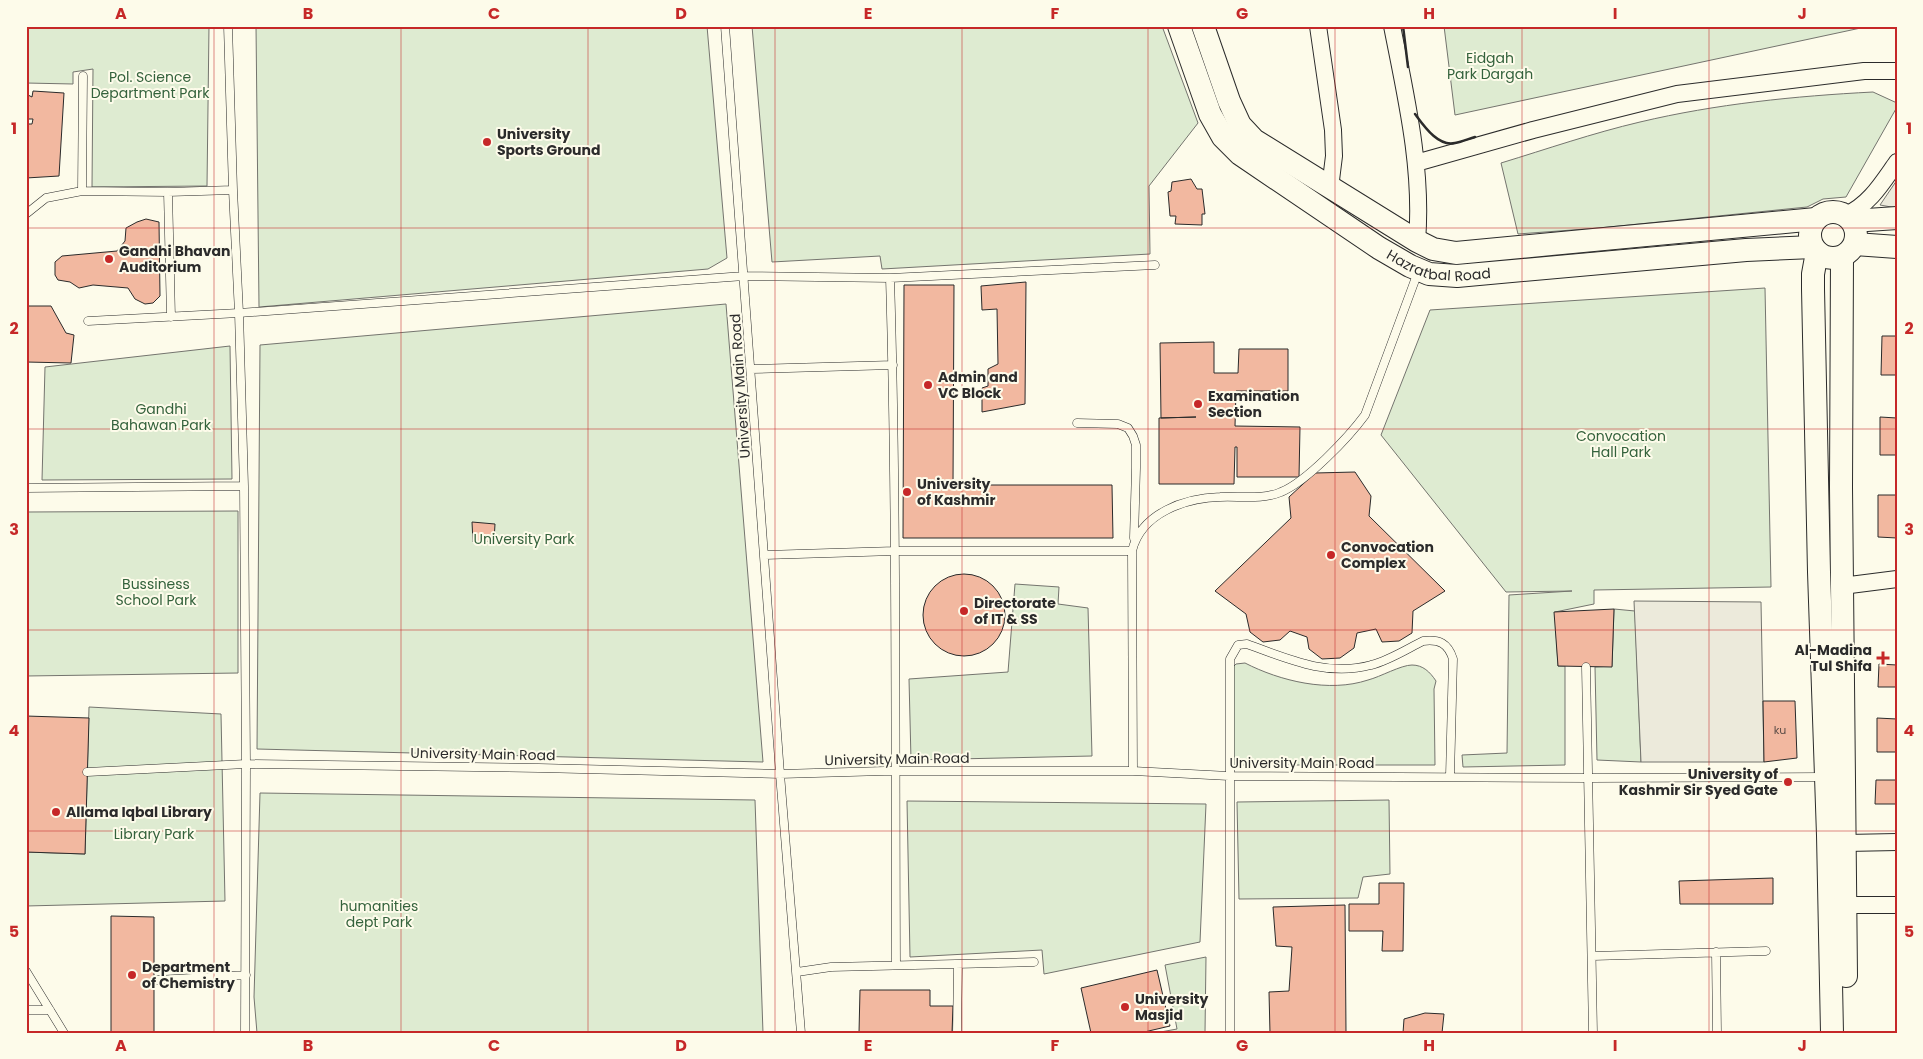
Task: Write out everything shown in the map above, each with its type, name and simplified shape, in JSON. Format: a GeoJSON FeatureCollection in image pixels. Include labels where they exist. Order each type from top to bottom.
{"type":"FeatureCollection","features":[{"type":"Feature","properties":{"kind":"main road","name":"Hazratbal Road"},"geometry":{"type":"LineString","coordinates":[[1179,26],[1210,114],[1223,137],[1240,154],[1379,248],[1414,268],[1429,274],[1456,276],[1746,250],[1815,249]]}},
{"type":"Feature","properties":{"kind":"main road","name":"Hazratbal Road"},"geometry":{"type":"LineString","coordinates":[[1203,26],[1229,101],[1240,125],[1254,140],[1417,241],[1434,249],[1456,253],[1816,219]]}},
{"type":"Feature","properties":{"kind":"main road"},"geometry":{"type":"LineString","coordinates":[[1897,218],[1849,218],[1831,212],[1816,219],[1810,232],[1810,240],[1815,249],[1823,256],[1832,259],[1848,251],[1897,247]]}},
{"type":"Feature","properties":{"kind":"main road"},"geometry":{"type":"LineString","coordinates":[[1846,1033],[1846,843],[1841,487],[1848,251],[1856,228],[1849,218]]}},
{"type":"Feature","properties":{"kind":"main road"},"geometry":{"type":"LineString","coordinates":[[1414,268],[1417,241]]}},
{"type":"Feature","properties":{"kind":"main road"},"geometry":{"type":"LineString","coordinates":[[1815,249],[1813,289],[1832,1033]]}},
{"type":"Feature","properties":{"kind":"street"},"geometry":{"type":"LineString","coordinates":[[1318,26],[1333,130],[1334,156],[1330,188]]}},
{"type":"Feature","properties":{"kind":"street"},"geometry":{"type":"LineString","coordinates":[[1392,26],[1416,163],[1419,218],[1417,241]]}},
{"type":"Feature","properties":{"kind":"street"},"geometry":{"type":"LineString","coordinates":[[1416,163],[1533,130],[1677,94],[1864,71],[1897,71]]}},
{"type":"Feature","properties":{"kind":"street"},"geometry":{"type":"LineString","coordinates":[[1849,218],[1874,195],[1897,162]]}},
{"type":"Feature","properties":{"kind":"street"},"geometry":{"type":"LineString","coordinates":[[1842,586],[1897,579]]}},
{"type":"Feature","properties":{"kind":"street"},"geometry":{"type":"LineString","coordinates":[[1846,843],[1897,842]]}},
{"type":"Feature","properties":{"kind":"street"},"geometry":{"type":"LineString","coordinates":[[1846,904],[1897,905]]}},
{"type":"Feature","properties":{"kind":"lane"},"geometry":{"type":"LineString","coordinates":[[228,26],[244,486],[245,1033]]}},
{"type":"Feature","properties":{"kind":"lane","name":"University Main Road"},"geometry":{"type":"LineString","coordinates":[[725,26],[780,774],[802,1033]]}},
{"type":"Feature","properties":{"kind":"lane"},"geometry":{"type":"LineString","coordinates":[[82,191],[83,76]]}},
{"type":"Feature","properties":{"kind":"lane"},"geometry":{"type":"LineString","coordinates":[[26,214],[46,198],[82,191],[168,192],[233,190]]}},
{"type":"Feature","properties":{"kind":"lane"},"geometry":{"type":"LineString","coordinates":[[168,192],[171,317]]}},
{"type":"Feature","properties":{"kind":"lane"},"geometry":{"type":"LineString","coordinates":[[88,321],[239,313],[744,276],[890,278],[1155,265]]}},
{"type":"Feature","properties":{"kind":"lane"},"geometry":{"type":"LineString","coordinates":[[1134,540],[1141,529],[1171,507],[1217,497],[1268,496],[1278,494],[1308,474],[1355,428],[1365,415],[1414,268]]}},
{"type":"Feature","properties":{"kind":"lane"},"geometry":{"type":"LineString","coordinates":[[890,278],[895,552],[896,965]]}},
{"type":"Feature","properties":{"kind":"lane"},"geometry":{"type":"LineString","coordinates":[[751,368],[892,365]]}},
{"type":"Feature","properties":{"kind":"lane"},"geometry":{"type":"LineString","coordinates":[[1077,423],[1111,422],[1118,424],[1128,428],[1136,445],[1134,540],[1132,551],[1133,771]]}},
{"type":"Feature","properties":{"kind":"lane"},"geometry":{"type":"LineString","coordinates":[[26,488],[244,486]]}},
{"type":"Feature","properties":{"kind":"lane"},"geometry":{"type":"LineString","coordinates":[[765,555],[895,552],[1132,551]]}},
{"type":"Feature","properties":{"kind":"lane"},"geometry":{"type":"LineString","coordinates":[[1230,1033],[1230,659],[1238,645],[1248,644],[1305,665],[1338,670],[1372,665],[1423,641],[1431,640],[1445,644],[1450,650],[1453,659],[1450,776]]}},
{"type":"Feature","properties":{"kind":"lane"},"geometry":{"type":"LineString","coordinates":[[1586,666],[1594,1033]]}},
{"type":"Feature","properties":{"kind":"lane","name":"University Main Road"},"geometry":{"type":"LineString","coordinates":[[87,772],[246,764],[780,774],[895,771],[1133,771],[1229,776],[1825,777]]}},
{"type":"Feature","properties":{"kind":"lane"},"geometry":{"type":"LineString","coordinates":[[1593,956],[1766,951]]}},
{"type":"Feature","properties":{"kind":"lane"},"geometry":{"type":"LineString","coordinates":[[1716,952],[1717,1033]]}},
{"type":"Feature","properties":{"kind":"lane"},"geometry":{"type":"LineString","coordinates":[[797,972],[831,967],[1034,962]]}},
{"type":"Feature","properties":{"kind":"lane"},"geometry":{"type":"LineString","coordinates":[[957,1033],[958,965]]}},
{"type":"Feature","properties":{"kind":"lane"},"geometry":{"type":"LineString","coordinates":[[26,971],[64,1033]]}},
{"type":"Feature","properties":{"kind":"lane"},"geometry":{"type":"LineString","coordinates":[[157,980],[246,975]]}},
{"type":"Feature","properties":{"kind":"lane"},"geometry":{"type":"LineString","coordinates":[[26,1010],[50,1010]]}},
{"type":"Feature","properties":{"kind":"green space","name":"Pol. Science Department Park"},"geometry":{"type":"Polygon","coordinates":[[[26,26],[209,26],[207,186],[92,187],[93,69],[73,72],[73,84],[26,83],[26,26]]]}},
{"type":"Feature","properties":{"kind":"green space","name":"University Sports Ground"},"geometry":{"type":"Polygon","coordinates":[[[256,26],[707,26],[727,258],[708,269],[259,307],[256,26]]]}},
{"type":"Feature","properties":{"kind":"green space"},"geometry":{"type":"Polygon","coordinates":[[[752,26],[1162,26],[1198,123],[1149,186],[1150,254],[882,269],[880,256],[772,262],[752,26]]]}},
{"type":"Feature","properties":{"kind":"green space","name":"Eidgah Park Dargah"},"geometry":{"type":"Polygon","coordinates":[[[1444,26],[1870,26],[1455,115],[1444,26]]]}},
{"type":"Feature","properties":{"kind":"green space"},"geometry":{"type":"Polygon","coordinates":[[[1873,92],[1897,103],[1897,107],[1846,197],[1823,199],[1807,207],[1599,228],[1518,234],[1501,163],[1605,131],[1698,110],[1814,96],[1873,92]]]}},
{"type":"Feature","properties":{"kind":"green space","name":"Convocation Hall Park"},"geometry":{"type":"Polygon","coordinates":[[[1765,288],[1771,587],[1594,590],[1594,604],[1555,612],[1558,666],[1565,666],[1565,765],[1463,767],[1462,755],[1507,753],[1509,595],[1572,591],[1506,592],[1381,435],[1430,310],[1765,288]]]}},
{"type":"Feature","properties":{"kind":"green space","name":"University Park"},"geometry":{"type":"Polygon","coordinates":[[[726,304],[763,762],[257,749],[260,345],[726,304]]]}},
{"type":"Feature","properties":{"kind":"green space","name":"Gandhi Bahawan Park"},"geometry":{"type":"Polygon","coordinates":[[[230,346],[232,479],[42,480],[45,367],[230,346]]]}},
{"type":"Feature","properties":{"kind":"green space","name":"Bussiness School Park"},"geometry":{"type":"Polygon","coordinates":[[[238,511],[238,673],[26,676],[26,512],[238,511]]]}},
{"type":"Feature","properties":{"kind":"green space"},"geometry":{"type":"Polygon","coordinates":[[[1015,584],[1059,587],[1058,604],[1088,608],[1092,756],[911,760],[909,679],[1008,672],[1015,584]]]}},
{"type":"Feature","properties":{"kind":"green space"},"geometry":{"type":"Polygon","coordinates":[[[1614,609],[1635,611],[1641,762],[1597,760],[1595,667],[1612,666],[1614,609]]]}},
{"type":"Feature","properties":{"kind":"green space"},"geometry":{"type":"Polygon","coordinates":[[[1245,663],[1289,680],[1321,685],[1353,684],[1412,665],[1423,668],[1436,681],[1434,689],[1435,765],[1233,765],[1233,667],[1236,664],[1245,663]]]}},
{"type":"Feature","properties":{"kind":"green space","name":"Library Park"},"geometry":{"type":"Polygon","coordinates":[[[89,707],[221,714],[225,901],[26,906],[26,852],[85,854],[89,707]]]}},
{"type":"Feature","properties":{"kind":"green space","name":"humanities dept Park"},"geometry":{"type":"Polygon","coordinates":[[[260,793],[755,800],[763,1033],[257,1033],[254,997],[260,793]]]}},
{"type":"Feature","properties":{"kind":"green space"},"geometry":{"type":"Polygon","coordinates":[[[1389,800],[1390,874],[1363,877],[1358,898],[1239,899],[1237,802],[1389,800]]]}},
{"type":"Feature","properties":{"kind":"green space"},"geometry":{"type":"Polygon","coordinates":[[[907,801],[1206,804],[1200,942],[1044,974],[1042,950],[910,957],[907,801]]]}},
{"type":"Feature","properties":{"kind":"green space"},"geometry":{"type":"Polygon","coordinates":[[[1206,957],[1205,1033],[1155,1033],[1177,1029],[1165,965],[1206,957]]]}},
{"type":"Feature","properties":{"kind":"shaded area"},"geometry":{"type":"Polygon","coordinates":[[[1897,180],[1897,208],[1880,205],[1897,180]]]}},
{"type":"Feature","properties":{"kind":"shaded area"},"geometry":{"type":"Polygon","coordinates":[[[1634,601],[1761,602],[1764,762],[1641,762],[1634,601]]]}},
{"type":"Feature","properties":{"kind":"building"},"geometry":{"type":"Polygon","coordinates":[[[33,91],[64,93],[59,176],[26,178],[26,124],[32,124],[33,119],[26,119],[26,94],[32,97],[33,91]]]}},
{"type":"Feature","properties":{"kind":"building"},"geometry":{"type":"Polygon","coordinates":[[[1191,179],[1197,189],[1202,189],[1205,214],[1202,214],[1202,225],[1175,224],[1176,216],[1170,216],[1168,192],[1171,191],[1172,182],[1191,179]]]}},
{"type":"Feature","properties":{"kind":"building","name":"Gandhi Bhavan Auditorium"},"geometry":{"type":"Polygon","coordinates":[[[146,219],[159,222],[160,296],[153,303],[145,304],[135,299],[128,288],[93,285],[79,288],[70,282],[58,280],[55,275],[55,262],[62,256],[117,251],[125,241],[126,228],[146,219]]]}},
{"type":"Feature","properties":{"kind":"building"},"geometry":{"type":"Polygon","coordinates":[[[1026,282],[1025,404],[982,412],[982,388],[988,386],[988,369],[998,364],[997,309],[982,310],[981,286],[1026,282]]]}},
{"type":"Feature","properties":{"kind":"building","name":"Admin and VC Block"},"geometry":{"type":"Polygon","coordinates":[[[904,285],[954,285],[953,485],[1112,485],[1113,538],[903,538],[904,285]]]}},
{"type":"Feature","properties":{"kind":"building"},"geometry":{"type":"Polygon","coordinates":[[[26,306],[51,306],[66,333],[74,335],[71,363],[26,362],[26,306]]]}},
{"type":"Feature","properties":{"kind":"building"},"geometry":{"type":"Polygon","coordinates":[[[1882,336],[1897,336],[1897,375],[1881,375],[1882,336]]]}},
{"type":"Feature","properties":{"kind":"building","name":"Examination Section"},"geometry":{"type":"Polygon","coordinates":[[[1214,342],[1214,373],[1238,373],[1239,349],[1288,349],[1288,391],[1236,391],[1235,426],[1300,427],[1299,477],[1237,477],[1237,447],[1235,447],[1234,484],[1159,484],[1159,418],[1161,418],[1160,343],[1214,342]]]}},
{"type":"Feature","properties":{"kind":"building"},"geometry":{"type":"Polygon","coordinates":[[[1880,417],[1897,418],[1897,455],[1880,455],[1880,417]]]}},
{"type":"Feature","properties":{"kind":"building","name":"Convocation Complex"},"geometry":{"type":"Polygon","coordinates":[[[1355,472],[1371,496],[1369,516],[1445,591],[1413,611],[1412,633],[1399,641],[1382,642],[1376,629],[1357,633],[1354,648],[1340,658],[1322,659],[1309,649],[1307,637],[1290,631],[1280,640],[1263,642],[1250,632],[1246,614],[1215,591],[1291,518],[1289,497],[1315,473],[1355,472]]]}},
{"type":"Feature","properties":{"kind":"building"},"geometry":{"type":"Polygon","coordinates":[[[1878,495],[1897,495],[1897,538],[1878,537],[1878,495]]]}},
{"type":"Feature","properties":{"kind":"building"},"geometry":{"type":"Polygon","coordinates":[[[472,522],[495,524],[494,541],[473,542],[472,522]]]}},
{"type":"Feature","properties":{"kind":"building","name":"Directorate of IT & SS"},"geometry":{"type":"Polygon","coordinates":[[[964,574],[980,578],[993,586],[1001,599],[1005,615],[1001,631],[993,644],[980,652],[964,656],[948,652],[935,644],[927,631],[923,615],[927,599],[935,586],[948,578],[964,574]]]}},
{"type":"Feature","properties":{"kind":"building"},"geometry":{"type":"Polygon","coordinates":[[[1614,609],[1612,667],[1558,666],[1554,612],[1614,609]]]}},
{"type":"Feature","properties":{"kind":"building"},"geometry":{"type":"Polygon","coordinates":[[[1879,664],[1897,665],[1897,687],[1878,687],[1879,664]]]}},
{"type":"Feature","properties":{"kind":"building"},"geometry":{"type":"Polygon","coordinates":[[[1763,701],[1795,701],[1797,758],[1764,762],[1763,701]]]}},
{"type":"Feature","properties":{"kind":"building","name":"Allama Iqbal Library"},"geometry":{"type":"Polygon","coordinates":[[[26,716],[89,718],[85,854],[26,852],[26,716]]]}},
{"type":"Feature","properties":{"kind":"building"},"geometry":{"type":"Polygon","coordinates":[[[1877,718],[1897,719],[1897,752],[1877,752],[1877,718]]]}},
{"type":"Feature","properties":{"kind":"building"},"geometry":{"type":"Polygon","coordinates":[[[1876,780],[1897,780],[1897,804],[1875,804],[1876,780]]]}},
{"type":"Feature","properties":{"kind":"building"},"geometry":{"type":"Polygon","coordinates":[[[1773,878],[1773,904],[1680,904],[1679,881],[1773,878]]]}},
{"type":"Feature","properties":{"kind":"building"},"geometry":{"type":"Polygon","coordinates":[[[1379,883],[1404,883],[1403,951],[1382,951],[1383,931],[1349,931],[1349,904],[1379,904],[1379,883]]]}},
{"type":"Feature","properties":{"kind":"building"},"geometry":{"type":"Polygon","coordinates":[[[1345,905],[1346,1033],[1270,1033],[1269,992],[1289,991],[1292,947],[1276,946],[1273,907],[1345,905]]]}},
{"type":"Feature","properties":{"kind":"building","name":"Department of Chemistry"},"geometry":{"type":"Polygon","coordinates":[[[111,916],[154,917],[154,1033],[111,1033],[111,916]]]}},
{"type":"Feature","properties":{"kind":"building","name":"University Masjid"},"geometry":{"type":"Polygon","coordinates":[[[1157,970],[1170,1026],[1140,1033],[1091,1033],[1081,988],[1157,970]]]}},
{"type":"Feature","properties":{"kind":"building"},"geometry":{"type":"Polygon","coordinates":[[[860,990],[930,990],[930,1006],[953,1006],[952,1033],[859,1033],[860,990]]]}},
{"type":"Feature","properties":{"kind":"building"},"geometry":{"type":"Polygon","coordinates":[[[1425,1013],[1444,1014],[1442,1033],[1403,1033],[1404,1019],[1425,1013]]]}},
{"type":"Feature","properties":{"kind":"wall"},"geometry":{"type":"LineString","coordinates":[[1403,26],[1408,67]]}},
{"type":"Feature","properties":{"kind":"wall"},"geometry":{"type":"LineString","coordinates":[[1415,114],[1432,134],[1443,142],[1455,143],[1475,137]]}},
{"type":"Feature","properties":{"kind":"place","name":"University Sports Ground"},"geometry":{"type":"Point","coordinates":[487,142]}},
{"type":"Feature","properties":{"kind":"place","name":"Gandhi Bhavan Auditorium"},"geometry":{"type":"Point","coordinates":[109,259]}},
{"type":"Feature","properties":{"kind":"place","name":"Admin and VC Block"},"geometry":{"type":"Point","coordinates":[928,385]}},
{"type":"Feature","properties":{"kind":"place","name":"Examination Section"},"geometry":{"type":"Point","coordinates":[1198,404]}},
{"type":"Feature","properties":{"kind":"place","name":"University of Kashmir"},"geometry":{"type":"Point","coordinates":[907,492]}},
{"type":"Feature","properties":{"kind":"place","name":"Convocation Complex"},"geometry":{"type":"Point","coordinates":[1331,555]}},
{"type":"Feature","properties":{"kind":"place","name":"Directorate of IT & SS"},"geometry":{"type":"Point","coordinates":[964,611]}},
{"type":"Feature","properties":{"kind":"place","name":"Al-Madina Tul Shifa"},"geometry":{"type":"Point","coordinates":[1883,658]}},
{"type":"Feature","properties":{"kind":"place","name":"University of Kashmir Sir Syed Gate"},"geometry":{"type":"Point","coordinates":[1788,782]}},
{"type":"Feature","properties":{"kind":"place","name":"Allama Iqbal Library"},"geometry":{"type":"Point","coordinates":[56,812]}},
{"type":"Feature","properties":{"kind":"place","name":"Department of Chemistry"},"geometry":{"type":"Point","coordinates":[132,975]}},
{"type":"Feature","properties":{"kind":"place","name":"University Masjid"},"geometry":{"type":"Point","coordinates":[1125,1007]}}]}
